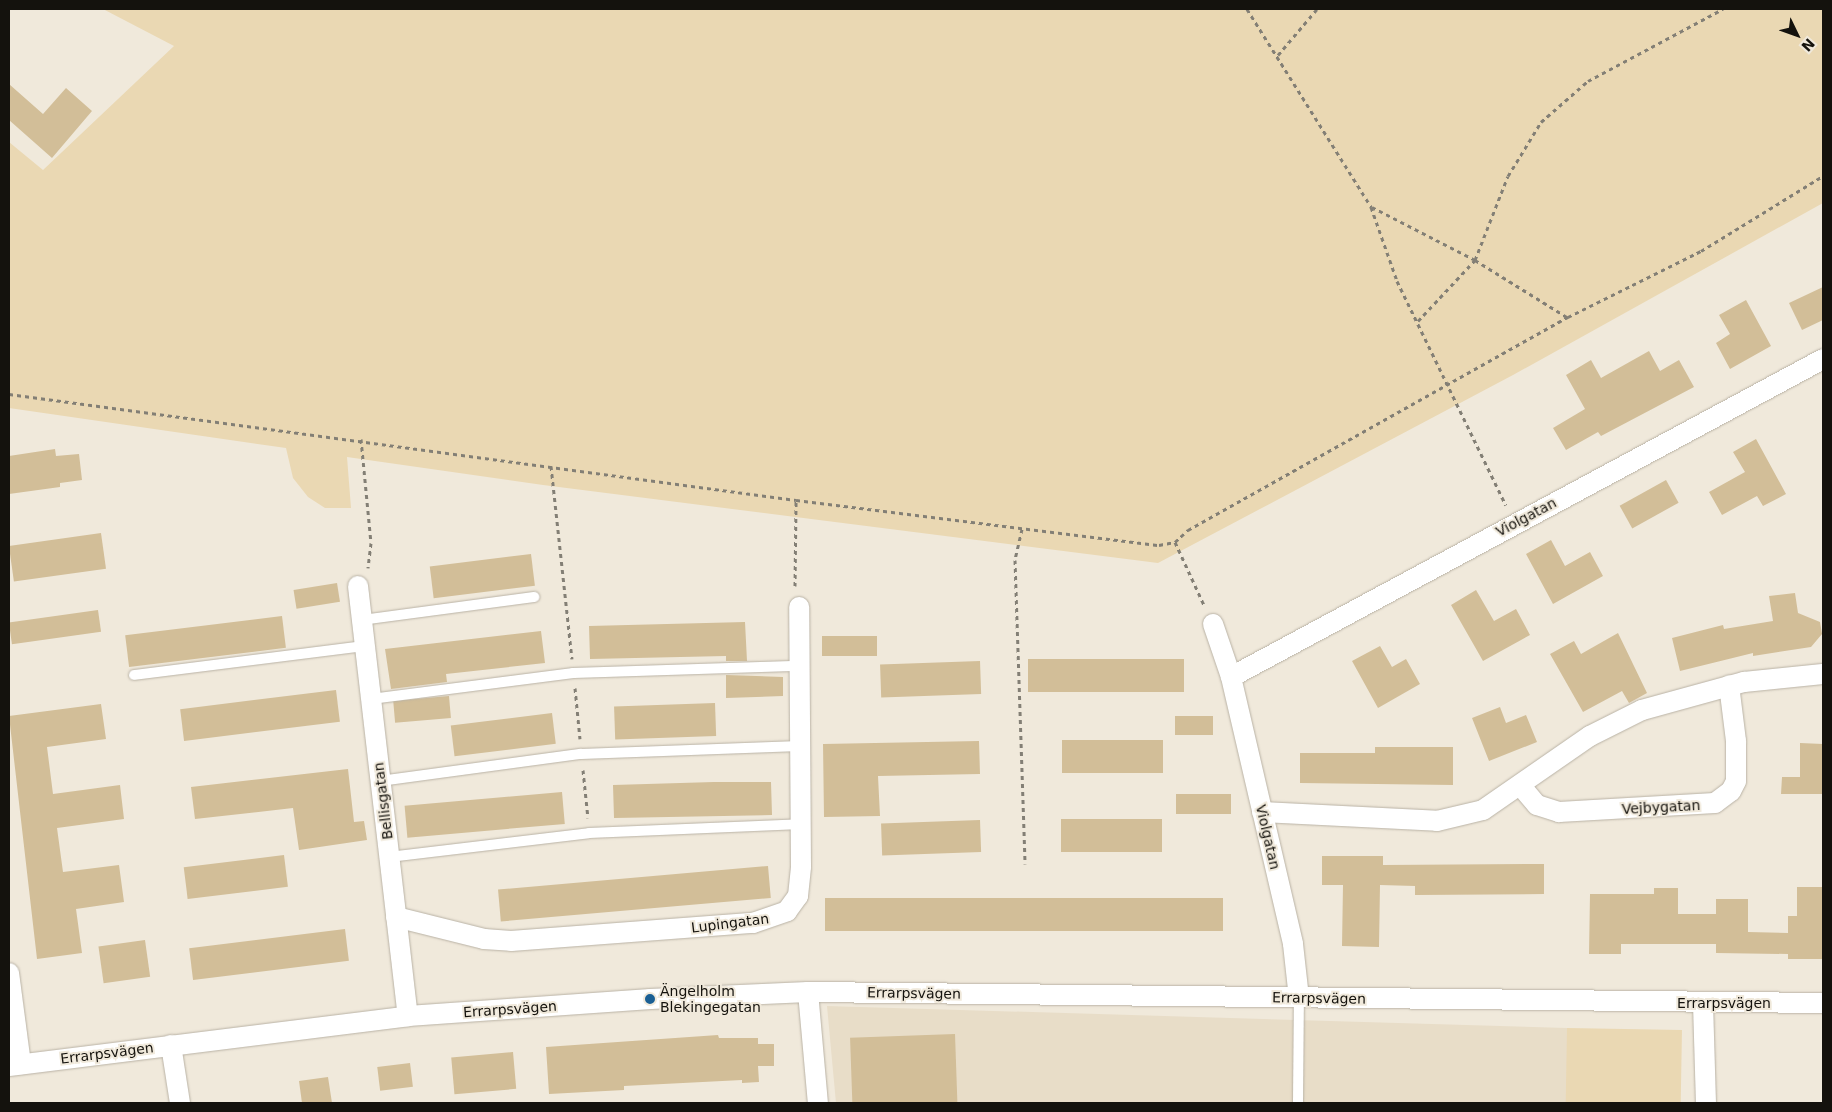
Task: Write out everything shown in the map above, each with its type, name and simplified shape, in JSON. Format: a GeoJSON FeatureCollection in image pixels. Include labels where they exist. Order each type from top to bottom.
{"type":"FeatureCollection","features":[{"type":"Feature","properties":{"kind":"street","name":"Violgatan"},"geometry":{"type":"LineString","coordinates":[[1231,678],[1514,523],[1823,359]]}},
{"type":"Feature","properties":{"kind":"street","name":"Bellisgatan"},"geometry":{"type":"LineString","coordinates":[[358,586],[408,1016]]}},
{"type":"Feature","properties":{"kind":"street","name":"Lupingatan"},"geometry":{"type":"LineString","coordinates":[[396,917],[496,941],[768,920],[787,911],[798,896],[801,824],[799,607]]}},
{"type":"Feature","properties":{"kind":"street","name":"Violgatan"},"geometry":{"type":"LineString","coordinates":[[1213,624],[1231,678],[1293,944],[1298,998]]}},
{"type":"Feature","properties":{"kind":"street"},"geometry":{"type":"LineString","coordinates":[[1262,812],[1437,821],[1483,810],[1564,753],[1614,724],[1673,700],[1729,685],[1823,674]]}},
{"type":"Feature","properties":{"kind":"street","name":"Vejbygatan"},"geometry":{"type":"LineString","coordinates":[[1520,784],[1537,806],[1559,812],[1715,803],[1732,791],[1736,781],[1736,740],[1729,685]]}},
{"type":"Feature","properties":{"kind":"street"},"geometry":{"type":"LineString","coordinates":[[9,973],[15,1065]]}},
{"type":"Feature","properties":{"kind":"street"},"geometry":{"type":"LineString","coordinates":[[808,992],[818,1103]]}},
{"type":"Feature","properties":{"kind":"street","name":"Errarpsvägen"},"geometry":{"type":"LineString","coordinates":[[15,1065],[408,1016],[650,999],[808,992],[1823,1003]]}},
{"type":"Feature","properties":{"kind":"street"},"geometry":{"type":"LineString","coordinates":[[1703,1003],[1706,1103]]}},
{"type":"Feature","properties":{"kind":"street"},"geometry":{"type":"LineString","coordinates":[[171,1045],[180,1103]]}},
{"type":"Feature","properties":{"kind":"lane"},"geometry":{"type":"LineString","coordinates":[[362,620],[534,597]]}},
{"type":"Feature","properties":{"kind":"lane"},"geometry":{"type":"LineString","coordinates":[[134,675],[365,646]]}},
{"type":"Feature","properties":{"kind":"lane"},"geometry":{"type":"LineString","coordinates":[[371,699],[573,673],[800,666]]}},
{"type":"Feature","properties":{"kind":"lane"},"geometry":{"type":"LineString","coordinates":[[380,781],[581,754],[800,746]]}},
{"type":"Feature","properties":{"kind":"lane"},"geometry":{"type":"LineString","coordinates":[[389,857],[589,833],[801,824]]}},
{"type":"Feature","properties":{"kind":"lane"},"geometry":{"type":"LineString","coordinates":[[1298,998],[1298,1103]]}},
{"type":"Feature","properties":{"kind":"path"},"geometry":{"type":"LineString","coordinates":[[1247,9],[1278,55],[1315,120],[1372,207],[1397,281],[1514,523]]}},
{"type":"Feature","properties":{"kind":"path"},"geometry":{"type":"LineString","coordinates":[[1278,55],[1317,9]]}},
{"type":"Feature","properties":{"kind":"path"},"geometry":{"type":"LineString","coordinates":[[1418,321],[1475,260],[1508,176],[1540,122],[1588,81],[1714,10],[1723,9]]}},
{"type":"Feature","properties":{"kind":"path"},"geometry":{"type":"LineString","coordinates":[[9,394],[361,439],[1022,530],[1159,545],[1175,542],[1188,530],[1568,317],[1701,251],[1823,176]]}},
{"type":"Feature","properties":{"kind":"path"},"geometry":{"type":"LineString","coordinates":[[1372,207],[1475,260],[1568,317]]}},
{"type":"Feature","properties":{"kind":"path"},"geometry":{"type":"LineString","coordinates":[[358,586],[368,569],[371,543],[361,439]]}},
{"type":"Feature","properties":{"kind":"path"},"geometry":{"type":"LineString","coordinates":[[551,466],[589,833]]}},
{"type":"Feature","properties":{"kind":"path"},"geometry":{"type":"LineString","coordinates":[[796,500],[795,586],[799,607]]}},
{"type":"Feature","properties":{"kind":"path"},"geometry":{"type":"LineString","coordinates":[[1022,530],[1015,560],[1025,864]]}},
{"type":"Feature","properties":{"kind":"path"},"geometry":{"type":"LineString","coordinates":[[1175,542],[1213,624]]}},
{"type":"Feature","properties":{"kind":"shaded area"},"geometry":{"type":"Polygon","coordinates":[[[103,9],[1823,9],[1823,203],[1513,375],[1158,563],[543,485],[347,457],[351,508],[325,508],[308,497],[293,478],[286,448],[9,408],[9,142],[43,170],[174,46],[103,9]]]}},
{"type":"Feature","properties":{"kind":"shaded area"},"geometry":{"type":"Polygon","coordinates":[[[827,1006],[1567,1028],[1568,1103],[836,1103],[827,1006]]]}},
{"type":"Feature","properties":{"kind":"shaded area"},"geometry":{"type":"Polygon","coordinates":[[[1567,1028],[1682,1030],[1681,1103],[1566,1103],[1567,1028]]]}},
{"type":"Feature","properties":{"kind":"building"},"geometry":{"type":"Polygon","coordinates":[[[9,84],[43,114],[66,88],[92,111],[52,158],[9,120],[9,84]]]}},
{"type":"Feature","properties":{"kind":"building"},"geometry":{"type":"Polygon","coordinates":[[[1823,287],[1823,320],[1802,330],[1789,303],[1823,287]]]}},
{"type":"Feature","properties":{"kind":"building"},"geometry":{"type":"Polygon","coordinates":[[[1746,300],[1771,346],[1730,369],[1716,343],[1730,334],[1719,315],[1746,300]]]}},
{"type":"Feature","properties":{"kind":"building"},"geometry":{"type":"Polygon","coordinates":[[[1649,351],[1660,371],[1679,360],[1694,387],[1601,436],[1598,432],[1566,450],[1553,428],[1585,409],[1566,375],[1591,360],[1601,378],[1649,351]]]}},
{"type":"Feature","properties":{"kind":"building"},"geometry":{"type":"Polygon","coordinates":[[[1756,439],[1786,494],[1763,506],[1757,496],[1722,515],[1709,492],[1745,472],[1733,452],[1756,439]]]}},
{"type":"Feature","properties":{"kind":"building"},"geometry":{"type":"Polygon","coordinates":[[[55,449],[56,456],[79,454],[82,480],[60,483],[60,487],[9,494],[9,456],[55,449]]]}},
{"type":"Feature","properties":{"kind":"building"},"geometry":{"type":"Polygon","coordinates":[[[1666,480],[1679,503],[1632,528],[1620,506],[1666,480]]]}},
{"type":"Feature","properties":{"kind":"building"},"geometry":{"type":"Polygon","coordinates":[[[101,533],[106,569],[14,582],[9,546],[101,533]]]}},
{"type":"Feature","properties":{"kind":"building"},"geometry":{"type":"Polygon","coordinates":[[[1551,540],[1565,566],[1590,552],[1603,576],[1553,604],[1526,554],[1551,540]]]}},
{"type":"Feature","properties":{"kind":"building"},"geometry":{"type":"Polygon","coordinates":[[[531,554],[535,586],[434,598],[430,566],[531,554]]]}},
{"type":"Feature","properties":{"kind":"building"},"geometry":{"type":"Polygon","coordinates":[[[337,583],[340,602],[297,609],[294,590],[337,583]]]}},
{"type":"Feature","properties":{"kind":"building"},"geometry":{"type":"Polygon","coordinates":[[[1476,590],[1494,621],[1516,609],[1530,635],[1483,661],[1451,605],[1476,590]]]}},
{"type":"Feature","properties":{"kind":"building"},"geometry":{"type":"Polygon","coordinates":[[[1795,593],[1798,613],[1820,622],[1822,634],[1811,647],[1753,656],[1753,653],[1680,671],[1672,638],[1723,625],[1724,629],[1773,621],[1769,596],[1795,593]]]}},
{"type":"Feature","properties":{"kind":"building"},"geometry":{"type":"Polygon","coordinates":[[[98,610],[101,632],[12,644],[9,623],[98,610]]]}},
{"type":"Feature","properties":{"kind":"building"},"geometry":{"type":"Polygon","coordinates":[[[282,616],[286,648],[129,667],[125,635],[282,616]]]}},
{"type":"Feature","properties":{"kind":"building"},"geometry":{"type":"Polygon","coordinates":[[[745,622],[747,661],[726,661],[726,656],[590,659],[589,626],[745,622]]]}},
{"type":"Feature","properties":{"kind":"building"},"geometry":{"type":"Polygon","coordinates":[[[541,631],[545,663],[446,674],[447,682],[391,689],[385,649],[541,631]]]}},
{"type":"Feature","properties":{"kind":"building"},"geometry":{"type":"Polygon","coordinates":[[[1618,633],[1647,693],[1629,703],[1622,691],[1583,712],[1550,654],[1574,641],[1581,654],[1618,633]]]}},
{"type":"Feature","properties":{"kind":"building"},"geometry":{"type":"Polygon","coordinates":[[[822,636],[877,636],[877,656],[822,656],[822,636]]]}},
{"type":"Feature","properties":{"kind":"building"},"geometry":{"type":"Polygon","coordinates":[[[1380,646],[1392,667],[1406,659],[1420,684],[1378,708],[1352,661],[1380,646]]]}},
{"type":"Feature","properties":{"kind":"building"},"geometry":{"type":"Polygon","coordinates":[[[1028,659],[1184,659],[1184,692],[1028,692],[1028,659]]]}},
{"type":"Feature","properties":{"kind":"building"},"geometry":{"type":"Polygon","coordinates":[[[980,661],[981,694],[881,697],[880,664],[980,661]]]}},
{"type":"Feature","properties":{"kind":"building"},"geometry":{"type":"Polygon","coordinates":[[[726,675],[783,677],[783,696],[726,698],[726,675]]]}},
{"type":"Feature","properties":{"kind":"building"},"geometry":{"type":"Polygon","coordinates":[[[336,690],[340,722],[184,741],[180,709],[336,690]]]}},
{"type":"Feature","properties":{"kind":"building"},"geometry":{"type":"Polygon","coordinates":[[[449,696],[451,718],[395,723],[393,701],[449,696]]]}},
{"type":"Feature","properties":{"kind":"building"},"geometry":{"type":"Polygon","coordinates":[[[715,703],[716,736],[615,740],[614,707],[715,703]]]}},
{"type":"Feature","properties":{"kind":"building"},"geometry":{"type":"Polygon","coordinates":[[[101,704],[106,739],[47,747],[53,794],[120,785],[124,819],[57,828],[63,872],[119,865],[124,902],[76,909],[82,953],[37,959],[9,716],[101,704]]]}},
{"type":"Feature","properties":{"kind":"building"},"geometry":{"type":"Polygon","coordinates":[[[1500,707],[1506,723],[1526,715],[1537,742],[1489,761],[1472,718],[1500,707]]]}},
{"type":"Feature","properties":{"kind":"building"},"geometry":{"type":"Polygon","coordinates":[[[552,713],[556,744],[455,756],[451,725],[552,713]]]}},
{"type":"Feature","properties":{"kind":"building"},"geometry":{"type":"Polygon","coordinates":[[[1175,716],[1213,716],[1213,735],[1175,735],[1175,716]]]}},
{"type":"Feature","properties":{"kind":"building"},"geometry":{"type":"Polygon","coordinates":[[[1062,740],[1163,740],[1163,773],[1062,773],[1062,740]]]}},
{"type":"Feature","properties":{"kind":"building"},"geometry":{"type":"Polygon","coordinates":[[[979,741],[980,774],[878,776],[880,816],[824,817],[823,744],[979,741]]]}},
{"type":"Feature","properties":{"kind":"building"},"geometry":{"type":"Polygon","coordinates":[[[1800,743],[1823,744],[1823,794],[1781,794],[1782,777],[1800,777],[1800,743]]]}},
{"type":"Feature","properties":{"kind":"building"},"geometry":{"type":"Polygon","coordinates":[[[1375,747],[1453,747],[1453,785],[1300,783],[1300,753],[1375,753],[1375,747]]]}},
{"type":"Feature","properties":{"kind":"building"},"geometry":{"type":"Polygon","coordinates":[[[348,769],[354,822],[364,821],[367,840],[299,850],[293,808],[195,819],[191,787],[348,769]]]}},
{"type":"Feature","properties":{"kind":"building"},"geometry":{"type":"Polygon","coordinates":[[[771,782],[772,815],[614,818],[613,785],[771,782]]]}},
{"type":"Feature","properties":{"kind":"building"},"geometry":{"type":"Polygon","coordinates":[[[562,792],[565,824],[407,838],[405,806],[562,792]]]}},
{"type":"Feature","properties":{"kind":"building"},"geometry":{"type":"Polygon","coordinates":[[[1176,794],[1231,794],[1231,814],[1176,814],[1176,794]]]}},
{"type":"Feature","properties":{"kind":"building"},"geometry":{"type":"Polygon","coordinates":[[[1061,819],[1162,819],[1162,852],[1061,852],[1061,819]]]}},
{"type":"Feature","properties":{"kind":"building"},"geometry":{"type":"Polygon","coordinates":[[[980,820],[981,852],[882,855],[881,823],[980,820]]]}},
{"type":"Feature","properties":{"kind":"building"},"geometry":{"type":"Polygon","coordinates":[[[284,855],[288,887],[188,899],[184,867],[284,855]]]}},
{"type":"Feature","properties":{"kind":"building"},"geometry":{"type":"Polygon","coordinates":[[[1322,856],[1383,856],[1383,865],[1544,864],[1544,894],[1415,895],[1415,886],[1380,885],[1379,947],[1342,946],[1343,885],[1322,885],[1322,856]]]}},
{"type":"Feature","properties":{"kind":"building"},"geometry":{"type":"Polygon","coordinates":[[[768,866],[771,898],[501,921],[498,890],[768,866]]]}},
{"type":"Feature","properties":{"kind":"building"},"geometry":{"type":"Polygon","coordinates":[[[1797,887],[1823,887],[1823,959],[1788,959],[1788,954],[1716,953],[1716,944],[1621,944],[1621,954],[1589,954],[1590,894],[1654,894],[1654,888],[1678,888],[1678,914],[1716,914],[1716,899],[1748,899],[1748,932],[1788,933],[1788,916],[1797,916],[1797,887]]]}},
{"type":"Feature","properties":{"kind":"building"},"geometry":{"type":"Polygon","coordinates":[[[825,898],[1223,898],[1223,931],[825,931],[825,898]]]}},
{"type":"Feature","properties":{"kind":"building"},"geometry":{"type":"Polygon","coordinates":[[[345,929],[349,961],[193,980],[189,948],[345,929]]]}},
{"type":"Feature","properties":{"kind":"building"},"geometry":{"type":"Polygon","coordinates":[[[145,940],[150,977],[104,983],[98,947],[145,940]]]}},
{"type":"Feature","properties":{"kind":"building"},"geometry":{"type":"Polygon","coordinates":[[[955,1034],[957,1103],[852,1103],[850,1038],[955,1034]]]}},
{"type":"Feature","properties":{"kind":"building"},"geometry":{"type":"Polygon","coordinates":[[[718,1035],[719,1038],[758,1038],[758,1044],[774,1044],[774,1066],[758,1066],[759,1082],[742,1083],[742,1080],[624,1086],[624,1090],[549,1094],[546,1047],[718,1035]]]}},
{"type":"Feature","properties":{"kind":"building"},"geometry":{"type":"Polygon","coordinates":[[[513,1052],[516,1089],[454,1094],[451,1057],[513,1052]]]}},
{"type":"Feature","properties":{"kind":"building"},"geometry":{"type":"Polygon","coordinates":[[[410,1063],[413,1087],[380,1091],[377,1067],[410,1063]]]}},
{"type":"Feature","properties":{"kind":"building"},"geometry":{"type":"Polygon","coordinates":[[[328,1077],[332,1103],[302,1103],[299,1081],[328,1077]]]}},
{"type":"Feature","properties":{"kind":"place","name":"Ängelholm Blekingegatan"},"geometry":{"type":"Point","coordinates":[650,999]}}]}
